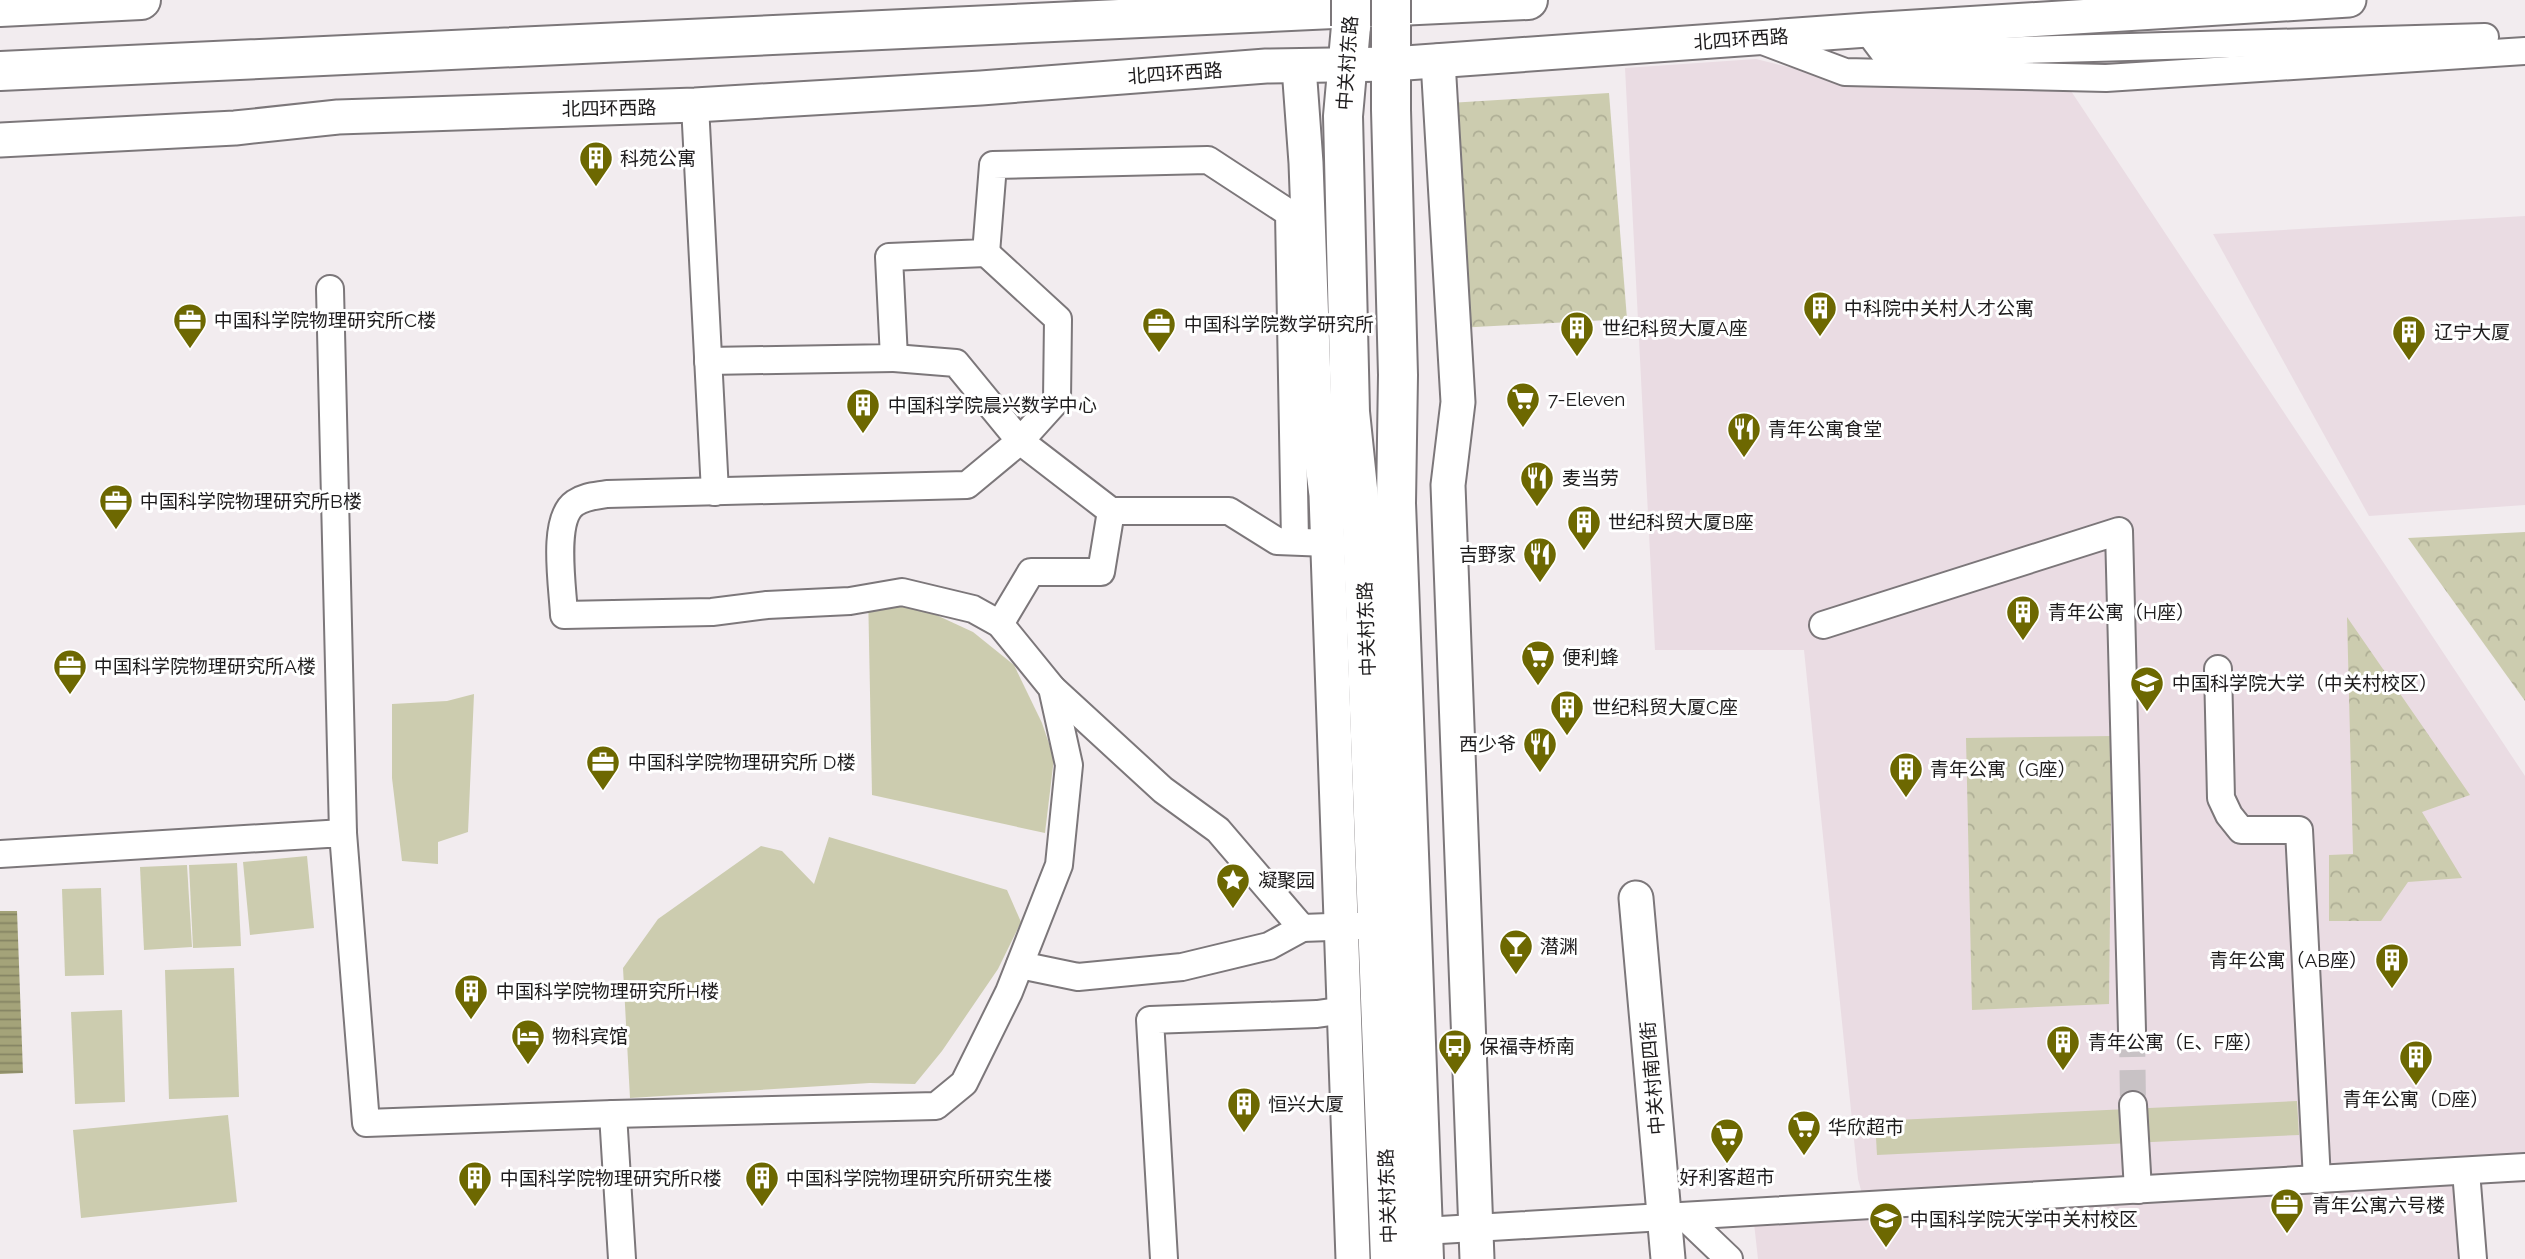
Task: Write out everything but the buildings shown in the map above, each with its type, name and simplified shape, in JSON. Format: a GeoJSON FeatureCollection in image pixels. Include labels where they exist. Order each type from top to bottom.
{"type":"FeatureCollection","features":[{"type":"Feature","properties":{"kind":"main road"},"geometry":{"type":"LineString","coordinates":[[0,7],[141,0]]}},
{"type":"Feature","properties":{"kind":"main road"},"geometry":{"type":"LineString","coordinates":[[0,71],[1528,0]]}},
{"type":"Feature","properties":{"kind":"main road","name":"中关村东路"},"geometry":{"type":"LineString","coordinates":[[1391,11],[1398,375],[1396,503],[1424,1245]]}},
{"type":"Feature","properties":{"kind":"main road","name":"中关村东路"},"geometry":{"type":"LineString","coordinates":[[1351,13],[1349,66],[1343,116],[1350,412],[1362,527],[1360,926],[1390,1259]]}},
{"type":"Feature","properties":{"kind":"street","name":"北四环西路"},"geometry":{"type":"LineString","coordinates":[[0,140],[235,128],[338,117],[695,106],[1266,66],[1392,64],[1867,30],[2349,0]]}},
{"type":"Feature","properties":{"kind":"street"},"geometry":{"type":"LineString","coordinates":[[1867,30],[1885,54],[2525,36]]}},
{"type":"Feature","properties":{"kind":"street"},"geometry":{"type":"LineString","coordinates":[[1755,38],[1845,72],[2106,78],[2525,51]]}},
{"type":"Feature","properties":{"kind":"street"},"geometry":{"type":"LineString","coordinates":[[1438,61],[1458,402],[1448,485],[1476,1243]]}},
{"type":"Feature","properties":{"kind":"street","name":"中关村东路"},"geometry":{"type":"LineString","coordinates":[[1299,67],[1306,163],[1315,408],[1326,495],[1360,926],[1345,1010],[1353,1259]]}},
{"type":"Feature","properties":{"kind":"street"},"geometry":{"type":"LineString","coordinates":[[695,106],[715,492]]}},
{"type":"Feature","properties":{"kind":"street"},"geometry":{"type":"LineString","coordinates":[[986,253],[993,165],[1208,160],[1289,213],[1295,541]]}},
{"type":"Feature","properties":{"kind":"street"},"geometry":{"type":"LineString","coordinates":[[894,358],[888,257],[986,253],[1058,319],[1057,400],[1020,441],[967,485],[607,494],[587,497],[573,504],[564,517],[560,534],[564,615],[712,612],[767,605],[850,601],[902,592],[973,609],[1000,624],[1052,688],[1163,790],[1218,830],[1302,928]]}},
{"type":"Feature","properties":{"kind":"street"},"geometry":{"type":"LineString","coordinates":[[330,289],[343,834],[366,1123],[936,1106],[964,1083],[1009,992],[1059,865],[1069,765],[1052,688]]}},
{"type":"Feature","properties":{"kind":"street"},"geometry":{"type":"LineString","coordinates":[[708,361],[894,358],[956,363],[1020,441],[1111,511],[1229,511],[1277,541],[1328,542]]}},
{"type":"Feature","properties":{"kind":"street"},"geometry":{"type":"LineString","coordinates":[[1000,624],[1031,572],[1101,572],[1111,511]]}},
{"type":"Feature","properties":{"kind":"street"},"geometry":{"type":"LineString","coordinates":[[1823,625],[2119,531],[2132,1031]]}},
{"type":"Feature","properties":{"kind":"street"},"geometry":{"type":"LineString","coordinates":[[2218,669],[2221,798],[2229,815],[2241,830],[2300,830],[2317,1180]]}},
{"type":"Feature","properties":{"kind":"street"},"geometry":{"type":"LineString","coordinates":[[0,855],[343,834]]}},
{"type":"Feature","properties":{"kind":"street","name":"中关村南四街"},"geometry":{"type":"LineString","coordinates":[[1636,898],[1674,1217],[1668,1259]]}},
{"type":"Feature","properties":{"kind":"street"},"geometry":{"type":"LineString","coordinates":[[1020,965],[1078,977],[1182,967],[1269,946],[1302,928],[1360,926]]}},
{"type":"Feature","properties":{"kind":"street"},"geometry":{"type":"LineString","coordinates":[[1164,1259],[1150,1020],[1317,1014],[1345,1010]]}},
{"type":"Feature","properties":{"kind":"street"},"geometry":{"type":"LineString","coordinates":[[2133,1105],[2138,1190]]}},
{"type":"Feature","properties":{"kind":"street"},"geometry":{"type":"LineString","coordinates":[[613,1114],[622,1259]]}},
{"type":"Feature","properties":{"kind":"street"},"geometry":{"type":"LineString","coordinates":[[1424,1245],[1476,1243],[1674,1217],[2525,1167]]}},
{"type":"Feature","properties":{"kind":"street"},"geometry":{"type":"LineString","coordinates":[[2466,1171],[2473,1259]]}},
{"type":"Feature","properties":{"kind":"street"},"geometry":{"type":"LineString","coordinates":[[1674,1217],[1730,1259]]}},
{"type":"Feature","properties":{"kind":"shaded area","name":"中国科学院大学（中关村校区）"},"geometry":{"type":"Polygon","coordinates":[[[1756,59],[1848,82],[2069,88],[2525,776],[2525,1183],[2468,1184],[2469,1259],[1758,1259],[1754,1223],[1868,1216],[1858,1179],[1804,650],[1655,650],[1625,68],[1756,59]]]}},
{"type":"Feature","properties":{"kind":"shaded area","name":"辽宁大厦"},"geometry":{"type":"Polygon","coordinates":[[[2525,216],[2525,505],[2369,516],[2213,234],[2525,216]]]}},
{"type":"Feature","properties":{"kind":"shaded area"},"geometry":{"type":"Polygon","coordinates":[[[0,911],[17,911],[23,1073],[0,1074],[0,911]]]}},
{"type":"Feature","properties":{"kind":"green space"},"geometry":{"type":"Polygon","coordinates":[[[1609,93],[1627,319],[1457,328],[1449,103],[1609,93]]]}},
{"type":"Feature","properties":{"kind":"green space"},"geometry":{"type":"Polygon","coordinates":[[[2525,532],[2525,701],[2408,538],[2525,532]]]}},
{"type":"Feature","properties":{"kind":"green space"},"geometry":{"type":"Polygon","coordinates":[[[878,588],[973,632],[1014,665],[1042,723],[1054,758],[1045,833],[872,795],[868,590],[878,588]]]}},
{"type":"Feature","properties":{"kind":"green space"},"geometry":{"type":"Polygon","coordinates":[[[2347,617],[2470,795],[2422,812],[2462,878],[2408,882],[2381,921],[2329,921],[2329,855],[2353,854],[2347,617]]]}},
{"type":"Feature","properties":{"kind":"green space"},"geometry":{"type":"Polygon","coordinates":[[[474,694],[468,832],[438,842],[438,864],[402,861],[392,778],[392,704],[447,701],[474,694]]]}},
{"type":"Feature","properties":{"kind":"green space"},"geometry":{"type":"Polygon","coordinates":[[[2112,736],[2109,1004],[1972,1010],[1966,738],[2112,736]]]}},
{"type":"Feature","properties":{"kind":"green space"},"geometry":{"type":"Polygon","coordinates":[[[829,837],[1007,890],[1021,922],[998,969],[942,1051],[915,1084],[870,1083],[630,1098],[623,968],[658,919],[761,846],[782,851],[814,884],[829,837]]]}},
{"type":"Feature","properties":{"kind":"green space"},"geometry":{"type":"Polygon","coordinates":[[[307,856],[314,928],[250,935],[243,862],[307,856]]]}},
{"type":"Feature","properties":{"kind":"green space"},"geometry":{"type":"Polygon","coordinates":[[[237,863],[241,946],[193,948],[189,865],[237,863]]]}},
{"type":"Feature","properties":{"kind":"green space"},"geometry":{"type":"Polygon","coordinates":[[[187,865],[192,947],[144,950],[140,867],[187,865]]]}},
{"type":"Feature","properties":{"kind":"green space"},"geometry":{"type":"Polygon","coordinates":[[[101,888],[104,975],[65,976],[62,889],[101,888]]]}},
{"type":"Feature","properties":{"kind":"green space"},"geometry":{"type":"Polygon","coordinates":[[[234,968],[239,1097],[169,1099],[165,970],[234,968]]]}},
{"type":"Feature","properties":{"kind":"green space"},"geometry":{"type":"Polygon","coordinates":[[[122,1010],[125,1102],[75,1104],[71,1012],[122,1010]]]}},
{"type":"Feature","properties":{"kind":"green space"},"geometry":{"type":"Polygon","coordinates":[[[2297,1101],[2299,1135],[1877,1155],[1875,1121],[2297,1101]]]}},
{"type":"Feature","properties":{"kind":"green space"},"geometry":{"type":"Polygon","coordinates":[[[228,1115],[237,1202],[81,1218],[73,1130],[228,1115]]]}},
{"type":"Feature","properties":{"kind":"tunnel"},"geometry":{"type":"LineString","coordinates":[[2132,1031],[2133,1105]]}},
{"type":"Feature","properties":{"kind":"place","name":"科苑公寓"},"geometry":{"type":"Point","coordinates":[596,188]}},
{"type":"Feature","properties":{"kind":"place","name":"中科院中关村人才公寓"},"geometry":{"type":"Point","coordinates":[1820,338]}},
{"type":"Feature","properties":{"kind":"place","name":"中国科学院物理研究所C楼"},"geometry":{"type":"Point","coordinates":[190,350]}},
{"type":"Feature","properties":{"kind":"place","name":"中国科学院数学研究所"},"geometry":{"type":"Point","coordinates":[1159,354]}},
{"type":"Feature","properties":{"kind":"place","name":"世纪科贸大厦A座"},"geometry":{"type":"Point","coordinates":[1577,358]}},
{"type":"Feature","properties":{"kind":"place","name":"辽宁大厦"},"geometry":{"type":"Point","coordinates":[2409,362]}},
{"type":"Feature","properties":{"kind":"place","name":"7-Eleven"},"geometry":{"type":"Point","coordinates":[1523,429]}},
{"type":"Feature","properties":{"kind":"place","name":"中国科学院晨兴数学中心"},"geometry":{"type":"Point","coordinates":[863,435]}},
{"type":"Feature","properties":{"kind":"place","name":"青年公寓食堂"},"geometry":{"type":"Point","coordinates":[1744,459]}},
{"type":"Feature","properties":{"kind":"place","name":"麦当劳"},"geometry":{"type":"Point","coordinates":[1537,508]}},
{"type":"Feature","properties":{"kind":"place","name":"中国科学院物理研究所B楼"},"geometry":{"type":"Point","coordinates":[116,531]}},
{"type":"Feature","properties":{"kind":"place","name":"世纪科贸大厦B座"},"geometry":{"type":"Point","coordinates":[1584,552]}},
{"type":"Feature","properties":{"kind":"place","name":"吉野家"},"geometry":{"type":"Point","coordinates":[1540,584]}},
{"type":"Feature","properties":{"kind":"place","name":"青年公寓（H座）"},"geometry":{"type":"Point","coordinates":[2023,642]}},
{"type":"Feature","properties":{"kind":"place","name":"便利蜂"},"geometry":{"type":"Point","coordinates":[1538,687]}},
{"type":"Feature","properties":{"kind":"place","name":"中国科学院物理研究所A楼"},"geometry":{"type":"Point","coordinates":[70,696]}},
{"type":"Feature","properties":{"kind":"place","name":"中国科学院大学（中关村校区）"},"geometry":{"type":"Point","coordinates":[2147,713]}},
{"type":"Feature","properties":{"kind":"place","name":"世纪科贸大厦C座"},"geometry":{"type":"Point","coordinates":[1567,737]}},
{"type":"Feature","properties":{"kind":"place","name":"西少爷"},"geometry":{"type":"Point","coordinates":[1540,774]}},
{"type":"Feature","properties":{"kind":"place","name":"中国科学院物理研究所 D楼"},"geometry":{"type":"Point","coordinates":[603,792]}},
{"type":"Feature","properties":{"kind":"place","name":"青年公寓（G座）"},"geometry":{"type":"Point","coordinates":[1906,799]}},
{"type":"Feature","properties":{"kind":"place","name":"凝聚园"},"geometry":{"type":"Point","coordinates":[1233,910]}},
{"type":"Feature","properties":{"kind":"place","name":"潜渊"},"geometry":{"type":"Point","coordinates":[1516,976]}},
{"type":"Feature","properties":{"kind":"place","name":"青年公寓（AB座）"},"geometry":{"type":"Point","coordinates":[2392,990]}},
{"type":"Feature","properties":{"kind":"place","name":"中国科学院物理研究所H楼"},"geometry":{"type":"Point","coordinates":[471,1021]}},
{"type":"Feature","properties":{"kind":"place","name":"物科宾馆"},"geometry":{"type":"Point","coordinates":[528,1066]}},
{"type":"Feature","properties":{"kind":"place","name":"青年公寓（E、F座）"},"geometry":{"type":"Point","coordinates":[2063,1072]}},
{"type":"Feature","properties":{"kind":"place","name":"保福寺桥南"},"geometry":{"type":"Point","coordinates":[1455,1076]}},
{"type":"Feature","properties":{"kind":"place","name":"青年公寓（D座）"},"geometry":{"type":"Point","coordinates":[2416,1087]}},
{"type":"Feature","properties":{"kind":"place","name":"恒兴大厦"},"geometry":{"type":"Point","coordinates":[1244,1134]}},
{"type":"Feature","properties":{"kind":"place","name":"华欣超市"},"geometry":{"type":"Point","coordinates":[1804,1157]}},
{"type":"Feature","properties":{"kind":"place","name":"好利客超市"},"geometry":{"type":"Point","coordinates":[1727,1165]}},
{"type":"Feature","properties":{"kind":"place","name":"中国科学院物理研究所R楼"},"geometry":{"type":"Point","coordinates":[475,1208]}},
{"type":"Feature","properties":{"kind":"place","name":"中国科学院物理研究所研究生楼"},"geometry":{"type":"Point","coordinates":[762,1208]}},
{"type":"Feature","properties":{"kind":"place","name":"青年公寓六号楼"},"geometry":{"type":"Point","coordinates":[2287,1235]}},
{"type":"Feature","properties":{"kind":"place","name":"中国科学院大学中关村校区"},"geometry":{"type":"Point","coordinates":[1886,1249]}}]}
